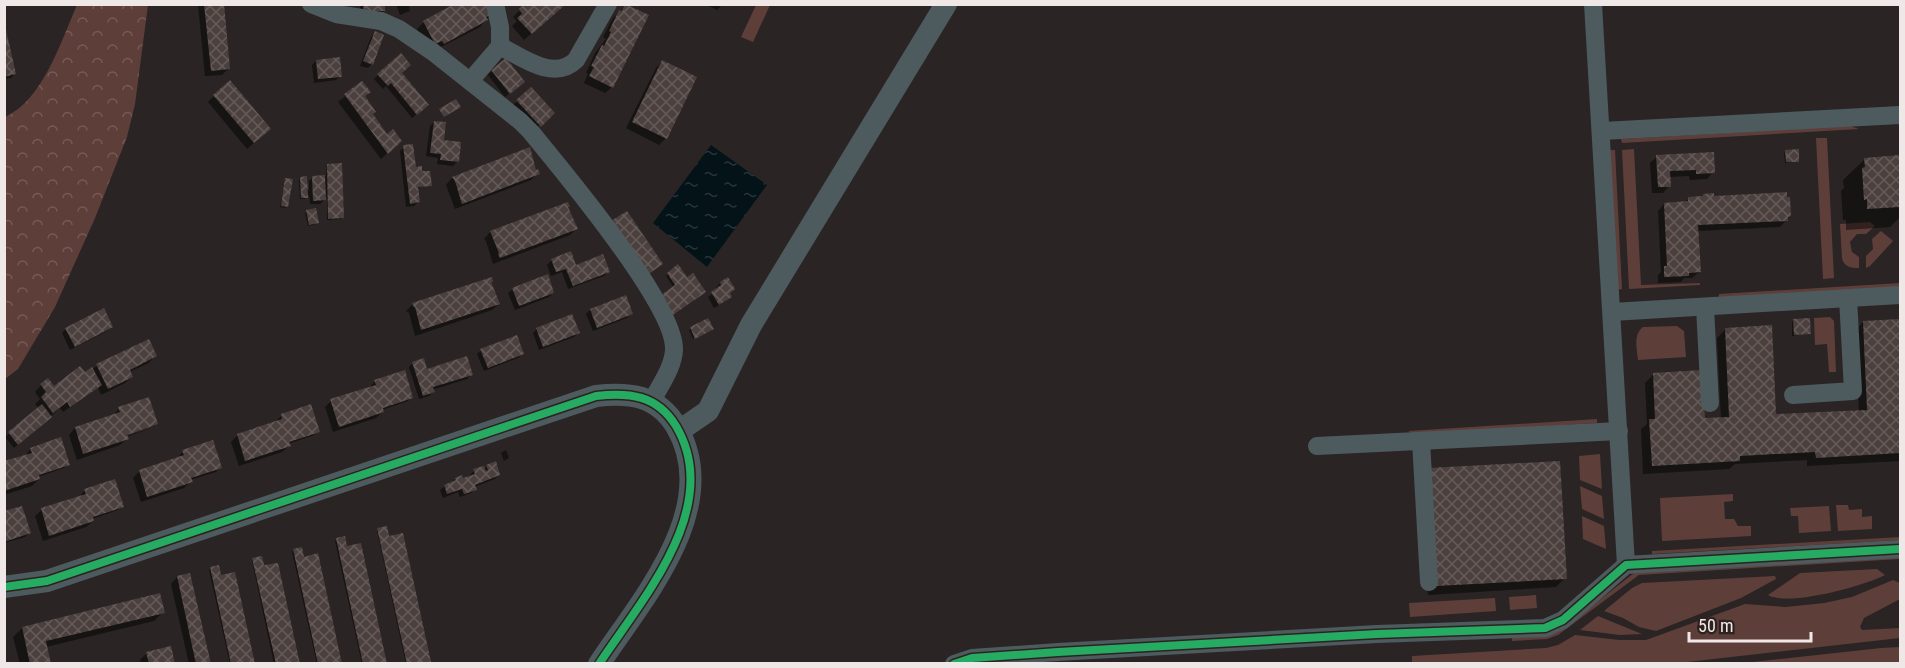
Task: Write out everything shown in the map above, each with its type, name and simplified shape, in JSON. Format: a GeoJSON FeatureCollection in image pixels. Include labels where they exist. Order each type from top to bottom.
{"type":"FeatureCollection","features":[{"type":"Feature","properties":{"kind":"street"},"geometry":{"type":"LineString","coordinates":[[311,4],[336,14],[381,21],[399,29],[433,52],[531,132],[596,211],[649,290],[666,321],[674,348],[672,362],[652,401]]}},
{"type":"Feature","properties":{"kind":"street"},"geometry":{"type":"LineString","coordinates":[[470,81],[500,46],[500,27],[495,4]]}},
{"type":"Feature","properties":{"kind":"street"},"geometry":{"type":"LineString","coordinates":[[500,46],[537,65],[561,69],[576,60],[608,4]]}},
{"type":"Feature","properties":{"kind":"street"},"geometry":{"type":"LineString","coordinates":[[679,431],[708,411],[751,325],[946,4]]}},
{"type":"Feature","properties":{"kind":"street"},"geometry":{"type":"LineString","coordinates":[[1593,4],[1626,565]]}},
{"type":"Feature","properties":{"kind":"street"},"geometry":{"type":"LineString","coordinates":[[1602,131],[1900,115]]}},
{"type":"Feature","properties":{"kind":"street"},"geometry":{"type":"LineString","coordinates":[[1612,312],[1900,295]]}},
{"type":"Feature","properties":{"kind":"street"},"geometry":{"type":"LineString","coordinates":[[1793,394],[1853,391],[1848,298]]}},
{"type":"Feature","properties":{"kind":"street"},"geometry":{"type":"LineString","coordinates":[[1706,307],[1710,403]]}},
{"type":"Feature","properties":{"kind":"street"},"geometry":{"type":"LineString","coordinates":[[4,587],[47,581],[596,396],[614,394],[652,401],[671,418],[679,431],[688,456],[691,493],[682,526],[662,569],[599,663]]}},
{"type":"Feature","properties":{"kind":"street"},"geometry":{"type":"LineString","coordinates":[[1317,446],[1618,431]]}},
{"type":"Feature","properties":{"kind":"street"},"geometry":{"type":"LineString","coordinates":[[1421,441],[1429,582]]}},
{"type":"Feature","properties":{"kind":"street"},"geometry":{"type":"LineString","coordinates":[[954,663],[972,658],[1047,653],[1365,635],[1545,628],[1563,620],[1626,565],[1900,549]]}},
{"type":"Feature","properties":{"kind":"green space"},"geometry":{"type":"Polygon","coordinates":[[[77,5],[148,5],[135,104],[127,137],[95,218],[55,307],[18,369],[5,379],[5,117],[18,109],[40,84],[57,52],[77,5]]]}},
{"type":"Feature","properties":{"kind":"green space"},"geometry":{"type":"Polygon","coordinates":[[[756,5],[770,5],[753,42],[741,37],[756,5]]]}},
{"type":"Feature","properties":{"kind":"green space"},"geometry":{"type":"Polygon","coordinates":[[[1850,126],[1859,129],[1622,143],[1621,139],[1850,126]]]}},
{"type":"Feature","properties":{"kind":"green space"},"geometry":{"type":"Polygon","coordinates":[[[1816,138],[1827,138],[1834,278],[1823,279],[1816,138]]]}},
{"type":"Feature","properties":{"kind":"green space"},"geometry":{"type":"Polygon","coordinates":[[[1634,149],[1641,285],[1700,283],[1700,285],[1629,289],[1622,150],[1634,149]]]}},
{"type":"Feature","properties":{"kind":"green space"},"geometry":{"type":"Polygon","coordinates":[[[1610,150],[1615,150],[1622,289],[1617,290],[1610,150]]]}},
{"type":"Feature","properties":{"kind":"green space"},"geometry":{"type":"Polygon","coordinates":[[[1870,222],[1875,226],[1866,234],[1857,234],[1850,242],[1852,252],[1859,257],[1859,268],[1848,266],[1842,259],[1840,224],[1870,222]]]}},
{"type":"Feature","properties":{"kind":"green space"},"geometry":{"type":"Polygon","coordinates":[[[1881,231],[1893,241],[1866,268],[1866,256],[1873,249],[1872,239],[1881,231]]]}},
{"type":"Feature","properties":{"kind":"green space"},"geometry":{"type":"Polygon","coordinates":[[[1900,283],[1900,287],[1719,298],[1719,294],[1900,283]]]}},
{"type":"Feature","properties":{"kind":"green space"},"geometry":{"type":"Polygon","coordinates":[[[1830,317],[1834,321],[1836,372],[1829,372],[1827,344],[1815,345],[1814,318],[1830,317]]]}},
{"type":"Feature","properties":{"kind":"green space"},"geometry":{"type":"Polygon","coordinates":[[[1677,326],[1684,331],[1686,357],[1638,360],[1637,338],[1643,327],[1677,326]]]}},
{"type":"Feature","properties":{"kind":"green space"},"geometry":{"type":"Polygon","coordinates":[[[1597,419],[1597,423],[1414,434],[1408,431],[1597,419]]]}},
{"type":"Feature","properties":{"kind":"green space"},"geometry":{"type":"Polygon","coordinates":[[[1600,454],[1602,489],[1580,480],[1579,456],[1600,454]]]}},
{"type":"Feature","properties":{"kind":"green space"},"geometry":{"type":"Polygon","coordinates":[[[1580,486],[1602,496],[1604,519],[1582,509],[1580,486]]]}},
{"type":"Feature","properties":{"kind":"green space"},"geometry":{"type":"Polygon","coordinates":[[[1733,494],[1733,501],[1724,502],[1725,519],[1734,519],[1738,526],[1751,526],[1751,536],[1662,541],[1660,498],[1733,494]]]}},
{"type":"Feature","properties":{"kind":"green space"},"geometry":{"type":"Polygon","coordinates":[[[1836,505],[1848,505],[1849,510],[1862,509],[1862,517],[1872,516],[1872,529],[1838,531],[1836,505]]]}},
{"type":"Feature","properties":{"kind":"green space"},"geometry":{"type":"Polygon","coordinates":[[[1829,506],[1831,531],[1799,533],[1798,516],[1791,516],[1790,508],[1829,506]]]}},
{"type":"Feature","properties":{"kind":"green space"},"geometry":{"type":"Polygon","coordinates":[[[1582,516],[1604,526],[1606,549],[1583,539],[1582,516]]]}},
{"type":"Feature","properties":{"kind":"green space"},"geometry":{"type":"Polygon","coordinates":[[[1900,537],[1900,540],[1652,554],[1652,551],[1900,537]]]}},
{"type":"Feature","properties":{"kind":"green space"},"geometry":{"type":"Polygon","coordinates":[[[1900,556],[1900,559],[1639,575],[1558,635],[1547,639],[1512,641],[1512,637],[1565,627],[1634,573],[1900,556]]]}},
{"type":"Feature","properties":{"kind":"green space"},"geometry":{"type":"Polygon","coordinates":[[[1877,569],[1885,575],[1826,594],[1792,598],[1768,595],[1800,573],[1877,569]]]}},
{"type":"Feature","properties":{"kind":"green space"},"geometry":{"type":"Polygon","coordinates":[[[1775,576],[1776,579],[1741,598],[1656,631],[1639,627],[1604,611],[1632,588],[1642,583],[1775,576]]]}},
{"type":"Feature","properties":{"kind":"green space"},"geometry":{"type":"Polygon","coordinates":[[[1893,580],[1900,583],[1900,599],[1864,618],[1860,627],[1862,630],[1900,628],[1900,638],[1669,664],[1412,663],[1412,656],[1546,648],[1558,645],[1575,635],[1619,640],[1646,640],[1745,604],[1786,607],[1824,603],[1852,597],[1893,580]]]}},
{"type":"Feature","properties":{"kind":"green space"},"geometry":{"type":"Polygon","coordinates":[[[1536,595],[1537,608],[1510,610],[1509,597],[1536,595]]]}},
{"type":"Feature","properties":{"kind":"green space"},"geometry":{"type":"Polygon","coordinates":[[[1495,598],[1496,611],[1410,617],[1409,603],[1495,598]]]}},
{"type":"Feature","properties":{"kind":"green space"},"geometry":{"type":"Polygon","coordinates":[[[1598,616],[1642,634],[1620,635],[1580,630],[1598,616]]]}},
{"type":"Feature","properties":{"kind":"green space"},"geometry":{"type":"Polygon","coordinates":[[[1900,647],[1900,663],[1743,663],[1881,648],[1900,647]]]}},
{"type":"Feature","properties":{"kind":"water"},"geometry":{"type":"Polygon","coordinates":[[[711,145],[767,185],[707,267],[653,223],[711,145]]]}},
{"type":"Feature","properties":{"kind":"building"},"geometry":{"type":"Polygon","coordinates":[[[204,4],[224,4],[230,69],[211,71],[204,4]]]}},
{"type":"Feature","properties":{"kind":"building"},"geometry":{"type":"Polygon","coordinates":[[[363,4],[385,4],[385,11],[364,11],[363,4]]]}},
{"type":"Feature","properties":{"kind":"building"},"geometry":{"type":"Polygon","coordinates":[[[454,4],[489,4],[494,13],[486,17],[488,20],[444,44],[442,41],[435,44],[423,21],[454,4]]]}},
{"type":"Feature","properties":{"kind":"building"},"geometry":{"type":"Polygon","coordinates":[[[524,4],[566,4],[532,34],[517,18],[522,14],[519,9],[524,4]]]}},
{"type":"Feature","properties":{"kind":"building"},"geometry":{"type":"Polygon","coordinates":[[[625,4],[649,15],[613,88],[589,76],[594,67],[591,66],[611,32],[609,31],[619,10],[622,11],[625,4]]]}},
{"type":"Feature","properties":{"kind":"building"},"geometry":{"type":"Polygon","coordinates":[[[4,21],[16,74],[4,77],[4,21]]]}},
{"type":"Feature","properties":{"kind":"building"},"geometry":{"type":"Polygon","coordinates":[[[375,31],[384,35],[373,65],[363,61],[375,31]]]}},
{"type":"Feature","properties":{"kind":"building"},"geometry":{"type":"Polygon","coordinates":[[[401,53],[411,65],[402,73],[429,105],[417,115],[391,83],[388,86],[377,74],[401,53]]]}},
{"type":"Feature","properties":{"kind":"building"},"geometry":{"type":"Polygon","coordinates":[[[340,57],[342,77],[318,79],[316,60],[340,57]]]}},
{"type":"Feature","properties":{"kind":"building"},"geometry":{"type":"Polygon","coordinates":[[[506,58],[525,82],[510,94],[491,70],[506,58]]]}},
{"type":"Feature","properties":{"kind":"building"},"geometry":{"type":"Polygon","coordinates":[[[662,60],[697,77],[667,139],[632,122],[662,60]]]}},
{"type":"Feature","properties":{"kind":"building"},"geometry":{"type":"Polygon","coordinates":[[[230,80],[271,129],[254,143],[213,95],[230,80]]]}},
{"type":"Feature","properties":{"kind":"building"},"geometry":{"type":"Polygon","coordinates":[[[362,81],[371,92],[365,96],[376,112],[373,114],[387,134],[393,129],[402,141],[388,154],[344,94],[362,81]]]}},
{"type":"Feature","properties":{"kind":"building"},"geometry":{"type":"Polygon","coordinates":[[[531,87],[555,113],[541,127],[516,100],[531,87]]]}},
{"type":"Feature","properties":{"kind":"building"},"geometry":{"type":"Polygon","coordinates":[[[456,99],[461,107],[444,117],[439,109],[456,99]]]}},
{"type":"Feature","properties":{"kind":"building"},"geometry":{"type":"Polygon","coordinates":[[[434,121],[446,122],[444,140],[461,142],[459,162],[440,160],[441,154],[430,153],[434,121]]]}},
{"type":"Feature","properties":{"kind":"building"},"geometry":{"type":"Polygon","coordinates":[[[413,144],[416,167],[422,166],[422,171],[430,171],[432,186],[418,187],[420,202],[410,204],[403,145],[413,144]]]}},
{"type":"Feature","properties":{"kind":"building"},"geometry":{"type":"Polygon","coordinates":[[[530,147],[536,170],[538,169],[540,174],[462,204],[452,177],[530,147]]]}},
{"type":"Feature","properties":{"kind":"building"},"geometry":{"type":"Polygon","coordinates":[[[1799,149],[1799,162],[1786,162],[1785,150],[1799,149]]]}},
{"type":"Feature","properties":{"kind":"building"},"geometry":{"type":"Polygon","coordinates":[[[1714,152],[1715,173],[1696,174],[1696,170],[1670,171],[1671,187],[1658,187],[1656,155],[1714,152]]]}},
{"type":"Feature","properties":{"kind":"building"},"geometry":{"type":"Polygon","coordinates":[[[1900,155],[1900,207],[1867,209],[1867,199],[1864,200],[1862,168],[1865,167],[1864,158],[1900,155]]]}},
{"type":"Feature","properties":{"kind":"building"},"geometry":{"type":"Polygon","coordinates":[[[342,163],[344,218],[328,219],[327,164],[342,163]]]}},
{"type":"Feature","properties":{"kind":"building"},"geometry":{"type":"Polygon","coordinates":[[[325,175],[326,200],[313,201],[312,176],[325,175]]]}},
{"type":"Feature","properties":{"kind":"building"},"geometry":{"type":"Polygon","coordinates":[[[307,176],[308,198],[301,198],[300,177],[307,176]]]}},
{"type":"Feature","properties":{"kind":"building"},"geometry":{"type":"Polygon","coordinates":[[[285,178],[293,179],[288,207],[281,206],[285,178]]]}},
{"type":"Feature","properties":{"kind":"building"},"geometry":{"type":"Polygon","coordinates":[[[1787,192],[1787,197],[1790,197],[1791,216],[1788,217],[1788,221],[1698,225],[1701,272],[1689,273],[1689,276],[1664,277],[1664,266],[1667,266],[1664,203],[1688,201],[1688,197],[1714,193],[1714,196],[1787,192]]]}},
{"type":"Feature","properties":{"kind":"building"},"geometry":{"type":"Polygon","coordinates":[[[568,202],[578,229],[500,258],[490,231],[568,202]]]}},
{"type":"Feature","properties":{"kind":"building"},"geometry":{"type":"Polygon","coordinates":[[[316,208],[319,223],[309,225],[306,210],[316,208]]]}},
{"type":"Feature","properties":{"kind":"building"},"geometry":{"type":"Polygon","coordinates":[[[627,211],[663,264],[647,275],[611,221],[627,211]]]}},
{"type":"Feature","properties":{"kind":"building"},"geometry":{"type":"Polygon","coordinates":[[[571,251],[576,265],[603,254],[610,272],[573,286],[566,269],[556,272],[551,259],[571,251]]]}},
{"type":"Feature","properties":{"kind":"building"},"geometry":{"type":"Polygon","coordinates":[[[678,264],[687,277],[693,273],[706,292],[673,315],[660,296],[675,285],[667,273],[678,264]]]}},
{"type":"Feature","properties":{"kind":"building"},"geometry":{"type":"Polygon","coordinates":[[[548,274],[554,293],[519,306],[512,288],[548,274]]]}},
{"type":"Feature","properties":{"kind":"building"},"geometry":{"type":"Polygon","coordinates":[[[492,277],[493,282],[491,282],[500,304],[421,330],[412,303],[492,277]]]}},
{"type":"Feature","properties":{"kind":"building"},"geometry":{"type":"Polygon","coordinates":[[[728,277],[735,289],[730,293],[732,297],[719,305],[711,292],[728,277]]]}},
{"type":"Feature","properties":{"kind":"building"},"geometry":{"type":"Polygon","coordinates":[[[626,295],[633,314],[597,328],[590,309],[626,295]]]}},
{"type":"Feature","properties":{"kind":"building"},"geometry":{"type":"Polygon","coordinates":[[[104,308],[113,327],[75,347],[65,328],[104,308]]]}},
{"type":"Feature","properties":{"kind":"building"},"geometry":{"type":"Polygon","coordinates":[[[572,314],[580,333],[543,347],[536,328],[572,314]]]}},
{"type":"Feature","properties":{"kind":"building"},"geometry":{"type":"Polygon","coordinates":[[[708,318],[714,329],[695,339],[690,327],[708,318]]]}},
{"type":"Feature","properties":{"kind":"building"},"geometry":{"type":"Polygon","coordinates":[[[1810,318],[1811,334],[1794,335],[1793,319],[1810,318]]]}},
{"type":"Feature","properties":{"kind":"building"},"geometry":{"type":"Polygon","coordinates":[[[1900,319],[1900,453],[1816,458],[1815,452],[1740,456],[1740,461],[1652,466],[1649,419],[1655,419],[1653,373],[1702,370],[1705,418],[1729,417],[1725,328],[1772,325],[1776,414],[1867,410],[1863,321],[1900,319]]]}},
{"type":"Feature","properties":{"kind":"building"},"geometry":{"type":"Polygon","coordinates":[[[517,335],[524,354],[488,368],[480,349],[517,335]]]}},
{"type":"Feature","properties":{"kind":"building"},"geometry":{"type":"Polygon","coordinates":[[[149,339],[157,356],[130,370],[133,377],[108,389],[96,364],[149,339]]]}},
{"type":"Feature","properties":{"kind":"building"},"geometry":{"type":"Polygon","coordinates":[[[467,356],[473,375],[433,387],[435,392],[423,396],[412,362],[424,358],[427,369],[467,356]]]}},
{"type":"Feature","properties":{"kind":"building"},"geometry":{"type":"Polygon","coordinates":[[[80,366],[85,372],[92,367],[102,385],[70,407],[67,402],[53,413],[41,397],[46,392],[40,384],[48,378],[54,386],[80,366]]]}},
{"type":"Feature","properties":{"kind":"building"},"geometry":{"type":"Polygon","coordinates":[[[405,370],[413,398],[383,408],[384,412],[339,427],[330,399],[376,385],[374,380],[405,370]]]}},
{"type":"Feature","properties":{"kind":"building"},"geometry":{"type":"Polygon","coordinates":[[[149,397],[158,424],[127,435],[129,439],[83,454],[75,427],[120,412],[118,407],[149,397]]]}},
{"type":"Feature","properties":{"kind":"building"},"geometry":{"type":"Polygon","coordinates":[[[42,404],[52,417],[18,445],[8,432],[42,404]]]}},
{"type":"Feature","properties":{"kind":"building"},"geometry":{"type":"Polygon","coordinates":[[[311,404],[320,432],[289,442],[291,446],[245,461],[237,434],[282,419],[281,414],[311,404]]]}},
{"type":"Feature","properties":{"kind":"building"},"geometry":{"type":"Polygon","coordinates":[[[61,437],[70,465],[39,475],[40,479],[4,491],[4,461],[32,453],[30,448],[61,437]]]}},
{"type":"Feature","properties":{"kind":"building"},"geometry":{"type":"Polygon","coordinates":[[[213,440],[222,468],[191,478],[193,482],[147,497],[139,470],[184,455],[182,450],[213,440]]]}},
{"type":"Feature","properties":{"kind":"building"},"geometry":{"type":"Polygon","coordinates":[[[496,461],[500,475],[475,485],[477,490],[464,494],[462,489],[447,494],[444,485],[462,475],[463,478],[475,474],[473,469],[484,466],[486,471],[488,470],[486,465],[496,461]]]}},
{"type":"Feature","properties":{"kind":"building"},"geometry":{"type":"Polygon","coordinates":[[[1560,461],[1567,579],[1436,586],[1429,468],[1560,461]]]}},
{"type":"Feature","properties":{"kind":"building"},"geometry":{"type":"Polygon","coordinates":[[[115,479],[124,507],[93,517],[94,521],[49,536],[41,508],[86,494],[84,489],[115,479]]]}},
{"type":"Feature","properties":{"kind":"building"},"geometry":{"type":"Polygon","coordinates":[[[22,506],[31,533],[4,542],[4,511],[22,506]]]}},
{"type":"Feature","properties":{"kind":"building"},"geometry":{"type":"Polygon","coordinates":[[[387,526],[389,536],[403,533],[431,662],[407,664],[377,528],[387,526]]]}},
{"type":"Feature","properties":{"kind":"building"},"geometry":{"type":"Polygon","coordinates":[[[345,536],[347,546],[361,543],[387,664],[363,664],[336,538],[345,536]]]}},
{"type":"Feature","properties":{"kind":"building"},"geometry":{"type":"Polygon","coordinates":[[[302,547],[304,557],[318,553],[342,664],[318,664],[293,549],[302,547]]]}},
{"type":"Feature","properties":{"kind":"building"},"geometry":{"type":"Polygon","coordinates":[[[262,556],[264,565],[278,563],[300,664],[276,664],[252,558],[262,556]]]}},
{"type":"Feature","properties":{"kind":"building"},"geometry":{"type":"Polygon","coordinates":[[[219,565],[221,575],[235,572],[255,664],[231,664],[210,567],[219,565]]]}},
{"type":"Feature","properties":{"kind":"building"},"geometry":{"type":"Polygon","coordinates":[[[190,573],[211,664],[196,664],[177,576],[190,573]]]}},
{"type":"Feature","properties":{"kind":"building"},"geometry":{"type":"Polygon","coordinates":[[[160,593],[165,613],[46,641],[51,664],[30,664],[22,627],[160,593]]]}},
{"type":"Feature","properties":{"kind":"building"},"geometry":{"type":"Polygon","coordinates":[[[171,646],[175,664],[149,664],[146,652],[171,646]]]}},
{"type":"Feature","properties":{"kind":"cycle path"},"geometry":{"type":"LineString","coordinates":[[4,587],[47,581],[596,396],[631,396],[651,402],[660,408],[676,426],[688,457],[690,488],[684,520],[672,551],[636,611],[599,664]]}},
{"type":"Feature","properties":{"kind":"cycle path"},"geometry":{"type":"LineString","coordinates":[[954,664],[972,658],[1058,652],[1377,634],[1545,628],[1563,620],[1626,565],[1900,549]]}}]}
